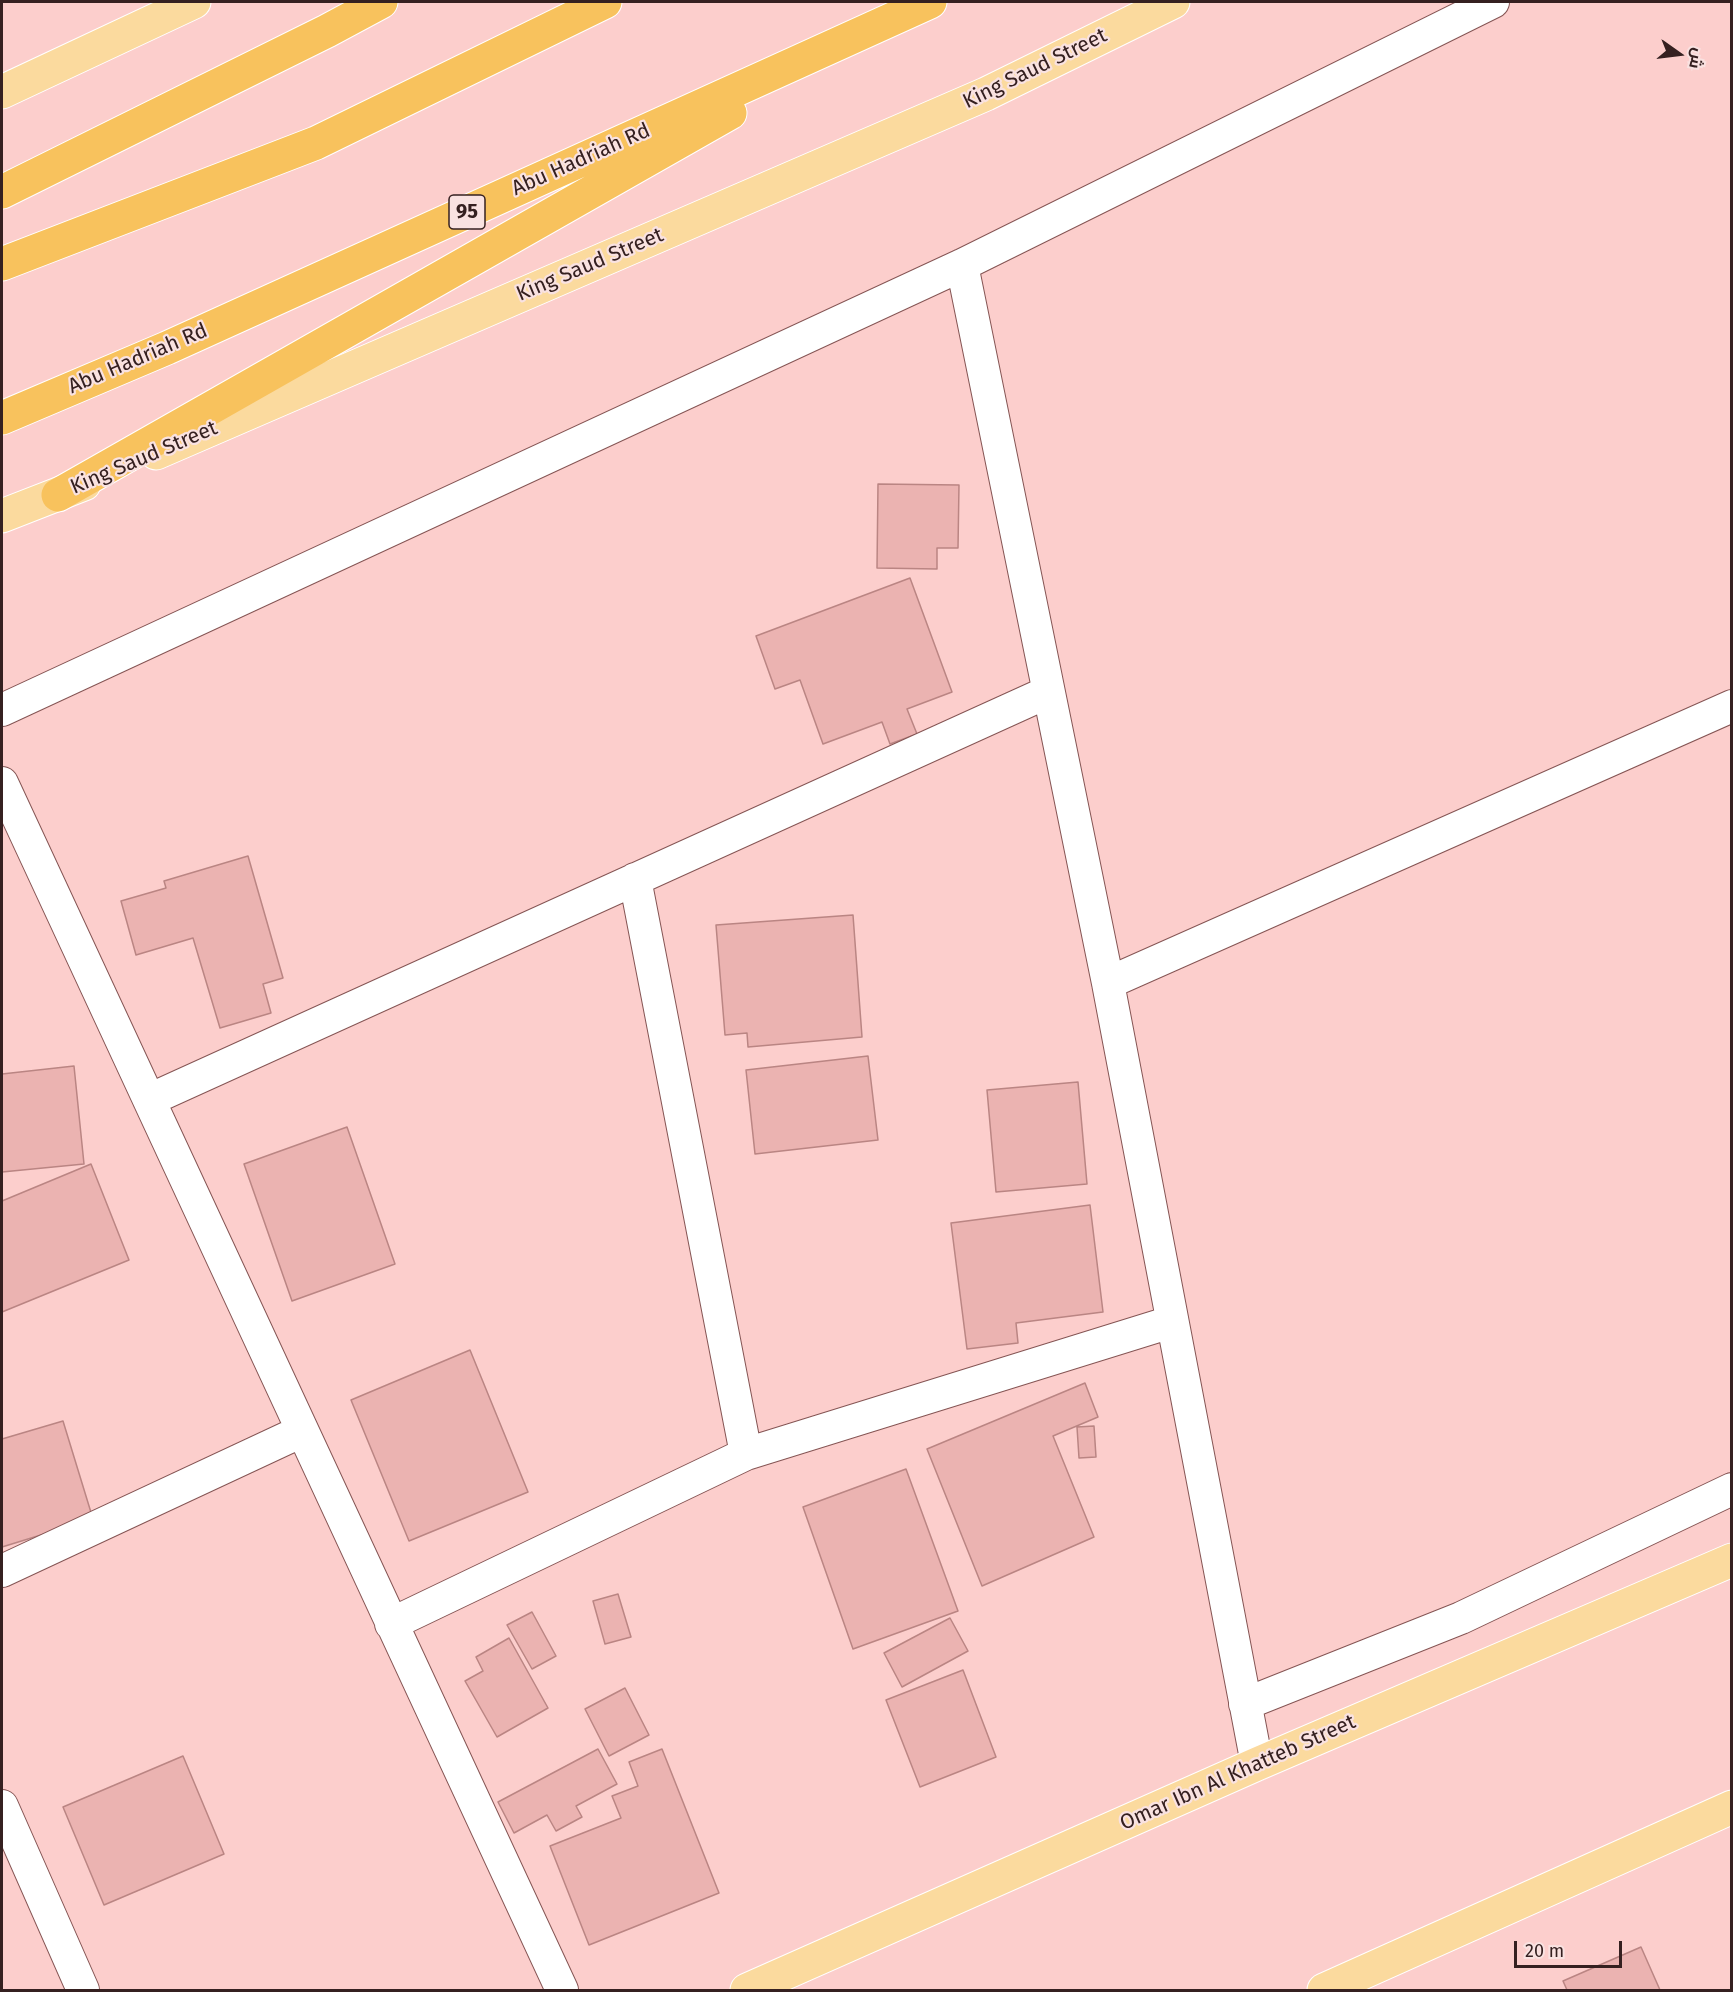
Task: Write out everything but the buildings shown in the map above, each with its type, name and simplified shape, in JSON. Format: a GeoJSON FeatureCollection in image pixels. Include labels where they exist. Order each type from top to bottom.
{"type":"FeatureCollection","features":[{"type":"Feature","properties":{"kind":"highway"},"geometry":{"type":"LineString","coordinates":[[2,192],[381,2]]}},
{"type":"Feature","properties":{"kind":"highway"},"geometry":{"type":"LineString","coordinates":[[2,264],[316,143],[605,2]]}},
{"type":"Feature","properties":{"kind":"highway"},"geometry":{"type":"LineString","coordinates":[[58,495],[920,6]]}},
{"type":"Feature","properties":{"kind":"highway","name":"Abu Hadriah Rd"},"geometry":{"type":"LineString","coordinates":[[2,418],[167,348],[920,6]]}},
{"type":"Feature","properties":{"kind":"main road"},"geometry":{"type":"LineString","coordinates":[[2,92],[194,2]]}},
{"type":"Feature","properties":{"kind":"main road","name":"King Saud Street"},"geometry":{"type":"LineString","coordinates":[[2,516],[58,495],[986,94],[1173,2]]}},
{"type":"Feature","properties":{"kind":"main road","name":"Omar Ibn Al Khatteb Street"},"geometry":{"type":"LineString","coordinates":[[747,1990],[1257,1764],[1731,1560]]}},
{"type":"Feature","properties":{"kind":"main road"},"geometry":{"type":"LineString","coordinates":[[1324,1990],[1731,1807]]}},
{"type":"Feature","properties":{"kind":"street"},"geometry":{"type":"LineString","coordinates":[[2,710],[962,266],[1493,2]]}},
{"type":"Feature","properties":{"kind":"street"},"geometry":{"type":"LineString","coordinates":[[962,266],[1107,983],[1257,1764]]}},
{"type":"Feature","properties":{"kind":"street"},"geometry":{"type":"LineString","coordinates":[[149,1100],[1048,692]]}},
{"type":"Feature","properties":{"kind":"street"},"geometry":{"type":"LineString","coordinates":[[1107,983],[1731,706]]}},
{"type":"Feature","properties":{"kind":"street"},"geometry":{"type":"LineString","coordinates":[[2,783],[562,1990]]}},
{"type":"Feature","properties":{"kind":"street"},"geometry":{"type":"LineString","coordinates":[[635,879],[746,1454]]}},
{"type":"Feature","properties":{"kind":"street"},"geometry":{"type":"LineString","coordinates":[[392,1624],[746,1454],[1171,1322]]}},
{"type":"Feature","properties":{"kind":"street"},"geometry":{"type":"LineString","coordinates":[[2,1570],[302,1431]]}},
{"type":"Feature","properties":{"kind":"street"},"geometry":{"type":"LineString","coordinates":[[1245,1704],[1461,1618],[1731,1489]]}},
{"type":"Feature","properties":{"kind":"street"},"geometry":{"type":"LineString","coordinates":[[2,1806],[83,1990]]}}]}
